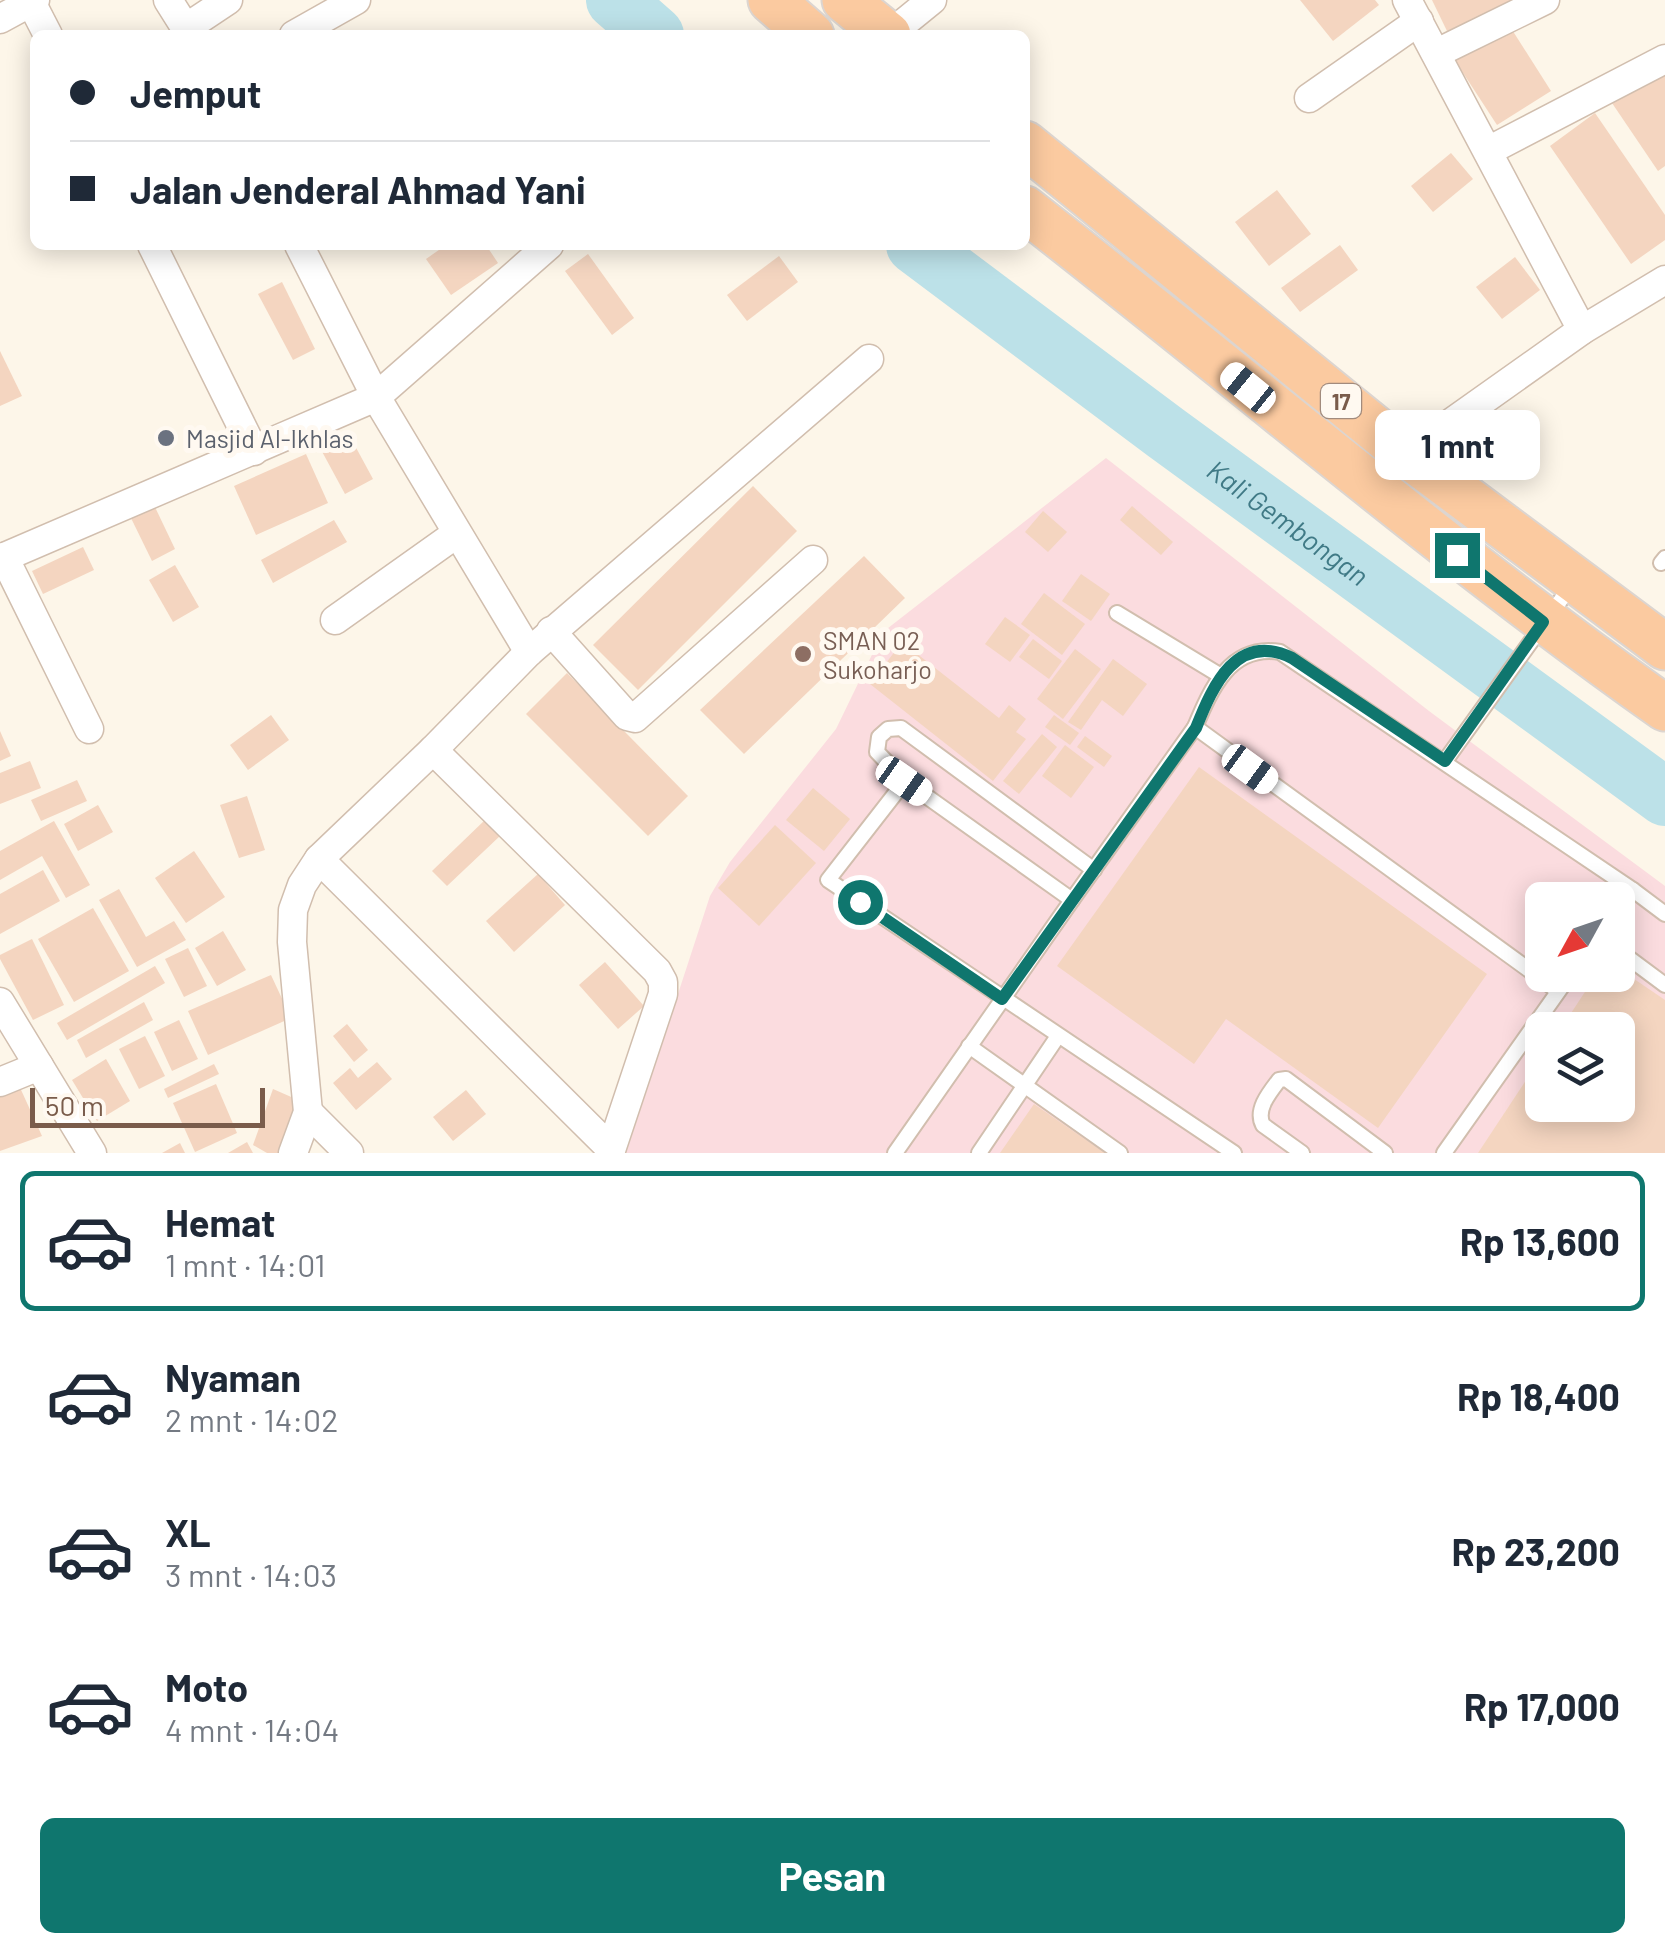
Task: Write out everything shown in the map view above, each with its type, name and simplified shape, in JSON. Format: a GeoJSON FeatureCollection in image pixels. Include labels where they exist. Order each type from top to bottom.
{"type":"FeatureCollection","features":[{"type":"Feature","properties":{"kind":"highway"},"geometry":{"type":"LineString","coordinates":[[845,0],[882,30]]}},
{"type":"Feature","properties":{"kind":"highway","name":"17"},"geometry":{"type":"LineString","coordinates":[[1030,148],[1405,453],[1665,647]]}},
{"type":"Feature","properties":{"kind":"highway","name":"17"},"geometry":{"type":"LineString","coordinates":[[1030,213],[1543,622],[1665,708]]}},
{"type":"Feature","properties":{"kind":"street"},"geometry":{"type":"LineString","coordinates":[[168,0],[187,30]]}},
{"type":"Feature","properties":{"kind":"street"},"geometry":{"type":"LineString","coordinates":[[190,30],[228,0]]}},
{"type":"Feature","properties":{"kind":"street"},"geometry":{"type":"LineString","coordinates":[[303,30],[356,0]]}},
{"type":"Feature","properties":{"kind":"street"},"geometry":{"type":"LineString","coordinates":[[894,30],[932,0]]}},
{"type":"Feature","properties":{"kind":"street"},"geometry":{"type":"LineString","coordinates":[[1437,53],[1545,0]]}},
{"type":"Feature","properties":{"kind":"street"},"geometry":{"type":"LineString","coordinates":[[0,19],[33,1],[46,30]]}},
{"type":"Feature","properties":{"kind":"street"},"geometry":{"type":"LineString","coordinates":[[1309,98],[1413,10],[1582,330]]}},
{"type":"Feature","properties":{"kind":"street"},"geometry":{"type":"LineString","coordinates":[[1488,151],[1665,59]]}},
{"type":"Feature","properties":{"kind":"street"},"geometry":{"type":"LineString","coordinates":[[154,250],[254,451]]}},
{"type":"Feature","properties":{"kind":"street"},"geometry":{"type":"LineString","coordinates":[[302,250],[376,397],[529,652]]}},
{"type":"Feature","properties":{"kind":"street"},"geometry":{"type":"LineString","coordinates":[[88,729],[2,558],[376,397],[543,250]]}},
{"type":"Feature","properties":{"kind":"street"},"geometry":{"type":"LineString","coordinates":[[1370,487],[1405,453],[1582,330],[1665,280]]}},
{"type":"Feature","properties":{"kind":"street"},"geometry":{"type":"LineString","coordinates":[[293,1153],[308,1112],[292,942],[294,910],[302,884],[319,858],[551,632],[869,359]]}},
{"type":"Feature","properties":{"kind":"street"},"geometry":{"type":"LineString","coordinates":[[335,620],[456,534]]}},
{"type":"Feature","properties":{"kind":"street"},"geometry":{"type":"LineString","coordinates":[[551,632],[627,716],[635,718],[813,560]]}},
{"type":"Feature","properties":{"kind":"street"},"geometry":{"type":"LineString","coordinates":[[319,858],[611,1151],[663,994],[663,982],[657,971],[433,750]]}},
{"type":"Feature","properties":{"kind":"street"},"geometry":{"type":"LineString","coordinates":[[0,1002],[92,1153]]}},
{"type":"Feature","properties":{"kind":"street"},"geometry":{"type":"LineString","coordinates":[[0,1082],[39,1066]]}},
{"type":"Feature","properties":{"kind":"street"},"geometry":{"type":"LineString","coordinates":[[308,1112],[348,1153]]}},
{"type":"Feature","properties":{"kind":"lane"},"geometry":{"type":"LineString","coordinates":[[1445,761],[1574,582]]}},
{"type":"Feature","properties":{"kind":"lane"},"geometry":{"type":"LineString","coordinates":[[1117,612],[1221,676]]}},
{"type":"Feature","properties":{"kind":"lane"},"geometry":{"type":"LineString","coordinates":[[895,1153],[1196,728],[1208,694],[1234,662],[1254,652],[1280,652],[1621,882]]}},
{"type":"Feature","properties":{"kind":"lane"},"geometry":{"type":"LineString","coordinates":[[1072,900],[904,781],[882,759],[876,746],[882,733],[902,728],[1094,870]]}},
{"type":"Feature","properties":{"kind":"lane"},"geometry":{"type":"LineString","coordinates":[[1196,728],[1525,967]]}},
{"type":"Feature","properties":{"kind":"lane"},"geometry":{"type":"LineString","coordinates":[[904,781],[828,880],[1234,1153]]}},
{"type":"Feature","properties":{"kind":"lane"},"geometry":{"type":"LineString","coordinates":[[1635,892],[1665,914]]}},
{"type":"Feature","properties":{"kind":"lane"},"geometry":{"type":"LineString","coordinates":[[1635,963],[1665,985]]}},
{"type":"Feature","properties":{"kind":"lane"},"geometry":{"type":"LineString","coordinates":[[1444,1153],[1557,992]]}},
{"type":"Feature","properties":{"kind":"lane"},"geometry":{"type":"LineString","coordinates":[[979,1153],[1058,1036]]}},
{"type":"Feature","properties":{"kind":"lane"},"geometry":{"type":"LineString","coordinates":[[969,1046],[1120,1153]]}},
{"type":"Feature","properties":{"kind":"lane"},"geometry":{"type":"LineString","coordinates":[[1302,1153],[1260,1119],[1260,1112],[1279,1080],[1286,1080],[1385,1153]]}},
{"type":"Feature","properties":{"kind":"shaded area"},"geometry":{"type":"Polygon","coordinates":[[[1106,458],[1429,711],[1665,886],[1665,1153],[626,1153],[710,896],[730,862],[836,729],[883,632],[1106,458]]]}},
{"type":"Feature","properties":{"kind":"building"},"geometry":{"type":"Polygon","coordinates":[[[1300,0],[1375,0],[1379,5],[1333,41],[1300,0]]]}},
{"type":"Feature","properties":{"kind":"building"},"geometry":{"type":"Polygon","coordinates":[[[1432,0],[1516,0],[1447,31],[1432,0]]]}},
{"type":"Feature","properties":{"kind":"building"},"geometry":{"type":"Polygon","coordinates":[[[1509,25],[1551,91],[1497,125],[1454,59],[1509,25]]]}},
{"type":"Feature","properties":{"kind":"building"},"geometry":{"type":"Polygon","coordinates":[[[1665,67],[1665,166],[1658,171],[1612,103],[1665,67]]]}},
{"type":"Feature","properties":{"kind":"building"},"geometry":{"type":"Polygon","coordinates":[[[1595,113],[1665,215],[1665,240],[1631,264],[1550,146],[1595,113]]]}},
{"type":"Feature","properties":{"kind":"building"},"geometry":{"type":"Polygon","coordinates":[[[1451,153],[1473,179],[1433,212],[1411,186],[1451,153]]]}},
{"type":"Feature","properties":{"kind":"building"},"geometry":{"type":"Polygon","coordinates":[[[1277,190],[1311,234],[1269,266],[1235,222],[1277,190]]]}},
{"type":"Feature","properties":{"kind":"building"},"geometry":{"type":"Polygon","coordinates":[[[1340,245],[1358,270],[1300,312],[1281,288],[1340,245]]]}},
{"type":"Feature","properties":{"kind":"building"},"geometry":{"type":"Polygon","coordinates":[[[439,250],[489,250],[498,263],[451,295],[426,259],[439,250]]]}},
{"type":"Feature","properties":{"kind":"building"},"geometry":{"type":"Polygon","coordinates":[[[588,254],[634,318],[612,335],[565,271],[588,254]]]}},
{"type":"Feature","properties":{"kind":"building"},"geometry":{"type":"Polygon","coordinates":[[[779,256],[798,282],[747,321],[727,295],[779,256]]]}},
{"type":"Feature","properties":{"kind":"building"},"geometry":{"type":"Polygon","coordinates":[[[1515,257],[1540,290],[1502,319],[1476,287],[1515,257]]]}},
{"type":"Feature","properties":{"kind":"building"},"geometry":{"type":"Polygon","coordinates":[[[282,282],[315,349],[293,360],[258,294],[282,282]]]}},
{"type":"Feature","properties":{"kind":"building"},"geometry":{"type":"Polygon","coordinates":[[[0,351],[22,396],[0,406],[0,351]]]}},
{"type":"Feature","properties":{"kind":"building"},"geometry":{"type":"Polygon","coordinates":[[[347,431],[373,479],[345,494],[319,446],[347,431]]]}},
{"type":"Feature","properties":{"kind":"building"},"geometry":{"type":"Polygon","coordinates":[[[306,454],[328,503],[256,535],[234,486],[306,454]]]}},
{"type":"Feature","properties":{"kind":"building"},"geometry":{"type":"Polygon","coordinates":[[[753,486],[797,531],[638,690],[593,645],[753,486]]]}},
{"type":"Feature","properties":{"kind":"building"},"geometry":{"type":"Polygon","coordinates":[[[154,505],[175,549],[152,561],[130,516],[154,505]]]}},
{"type":"Feature","properties":{"kind":"building"},"geometry":{"type":"Polygon","coordinates":[[[1132,506],[1173,542],[1161,555],[1120,520],[1132,506]]]}},
{"type":"Feature","properties":{"kind":"building"},"geometry":{"type":"Polygon","coordinates":[[[1043,511],[1067,532],[1048,552],[1025,532],[1043,511]]]}},
{"type":"Feature","properties":{"kind":"building"},"geometry":{"type":"Polygon","coordinates":[[[334,520],[347,542],[273,583],[261,560],[334,520]]]}},
{"type":"Feature","properties":{"kind":"building"},"geometry":{"type":"Polygon","coordinates":[[[83,547],[94,570],[43,594],[32,571],[83,547]]]}},
{"type":"Feature","properties":{"kind":"building","name":"SMAN 02 Sukoharjo"},"geometry":{"type":"Polygon","coordinates":[[[864,556],[905,598],[744,754],[700,710],[864,556]]]}},
{"type":"Feature","properties":{"kind":"building"},"geometry":{"type":"Polygon","coordinates":[[[175,565],[199,607],[173,622],[149,580],[175,565]]]}},
{"type":"Feature","properties":{"kind":"building"},"geometry":{"type":"Polygon","coordinates":[[[1081,574],[1110,594],[1091,621],[1062,601],[1081,574]]]}},
{"type":"Feature","properties":{"kind":"building"},"geometry":{"type":"Polygon","coordinates":[[[1044,593],[1085,624],[1062,655],[1021,624],[1044,593]]]}},
{"type":"Feature","properties":{"kind":"building"},"geometry":{"type":"Polygon","coordinates":[[[1005,617],[1030,635],[1010,662],[985,644],[1005,617]]]}},
{"type":"Feature","properties":{"kind":"building"},"geometry":{"type":"Polygon","coordinates":[[[1033,639],[1062,661],[1049,679],[1019,657],[1033,639]]]}},
{"type":"Feature","properties":{"kind":"building"},"geometry":{"type":"Polygon","coordinates":[[[902,642],[999,718],[1009,705],[1026,719],[1016,732],[1026,739],[993,781],[870,684],[902,642]]]}},
{"type":"Feature","properties":{"kind":"building"},"geometry":{"type":"Polygon","coordinates":[[[1075,649],[1101,669],[1063,719],[1037,699],[1075,649]]]}},
{"type":"Feature","properties":{"kind":"building"},"geometry":{"type":"Polygon","coordinates":[[[1113,659],[1147,684],[1123,716],[1102,700],[1081,730],[1068,722],[1113,659]]]}},
{"type":"Feature","properties":{"kind":"building"},"geometry":{"type":"Polygon","coordinates":[[[567,673],[688,796],[648,836],[526,714],[567,673]]]}},
{"type":"Feature","properties":{"kind":"building"},"geometry":{"type":"Polygon","coordinates":[[[271,715],[289,740],[248,770],[230,745],[271,715]]]}},
{"type":"Feature","properties":{"kind":"building"},"geometry":{"type":"Polygon","coordinates":[[[1054,715],[1079,733],[1070,745],[1045,727],[1054,715]]]}},
{"type":"Feature","properties":{"kind":"building"},"geometry":{"type":"Polygon","coordinates":[[[0,731],[11,756],[0,761],[0,731]]]}},
{"type":"Feature","properties":{"kind":"building"},"geometry":{"type":"Polygon","coordinates":[[[1042,734],[1057,747],[1019,794],[1003,781],[1042,734]]]}},
{"type":"Feature","properties":{"kind":"building"},"geometry":{"type":"Polygon","coordinates":[[[1085,736],[1112,756],[1104,767],[1077,747],[1085,736]]]}},
{"type":"Feature","properties":{"kind":"building"},"geometry":{"type":"Polygon","coordinates":[[[1065,745],[1094,767],[1071,798],[1042,776],[1065,745]]]}},
{"type":"Feature","properties":{"kind":"building"},"geometry":{"type":"Polygon","coordinates":[[[30,761],[41,788],[0,804],[0,773],[30,761]]]}},
{"type":"Feature","properties":{"kind":"building"},"geometry":{"type":"Polygon","coordinates":[[[1199,767],[1487,974],[1378,1128],[1226,1019],[1194,1064],[1057,966],[1199,767]]]}},
{"type":"Feature","properties":{"kind":"building"},"geometry":{"type":"Polygon","coordinates":[[[77,780],[87,801],[41,821],[31,800],[77,780]]]}},
{"type":"Feature","properties":{"kind":"building"},"geometry":{"type":"Polygon","coordinates":[[[813,788],[850,819],[824,851],[786,820],[813,788]]]}},
{"type":"Feature","properties":{"kind":"building"},"geometry":{"type":"Polygon","coordinates":[[[247,796],[265,850],[239,858],[220,805],[247,796]]]}},
{"type":"Feature","properties":{"kind":"building"},"geometry":{"type":"Polygon","coordinates":[[[98,805],[113,832],[78,851],[64,824],[98,805]]]}},
{"type":"Feature","properties":{"kind":"building"},"geometry":{"type":"Polygon","coordinates":[[[486,819],[501,835],[447,886],[432,871],[486,819]]]}},
{"type":"Feature","properties":{"kind":"building"},"geometry":{"type":"Polygon","coordinates":[[[54,821],[90,885],[66,898],[42,856],[0,880],[0,851],[54,821]]]}},
{"type":"Feature","properties":{"kind":"building"},"geometry":{"type":"Polygon","coordinates":[[[775,825],[816,863],[759,926],[718,888],[775,825]]]}},
{"type":"Feature","properties":{"kind":"building"},"geometry":{"type":"Polygon","coordinates":[[[194,851],[225,897],[186,923],[155,878],[194,851]]]}},
{"type":"Feature","properties":{"kind":"building"},"geometry":{"type":"Polygon","coordinates":[[[43,870],[60,901],[0,934],[0,894],[43,870]]]}},
{"type":"Feature","properties":{"kind":"building"},"geometry":{"type":"Polygon","coordinates":[[[538,874],[565,905],[514,952],[486,921],[538,874]]]}},
{"type":"Feature","properties":{"kind":"building"},"geometry":{"type":"Polygon","coordinates":[[[119,889],[146,937],[174,921],[186,940],[137,967],[99,900],[119,889]]]}},
{"type":"Feature","properties":{"kind":"building"},"geometry":{"type":"Polygon","coordinates":[[[93,908],[129,971],[74,1002],[38,939],[93,908]]]}},
{"type":"Feature","properties":{"kind":"building"},"geometry":{"type":"Polygon","coordinates":[[[223,931],[246,970],[217,986],[195,948],[223,931]]]}},
{"type":"Feature","properties":{"kind":"building"},"geometry":{"type":"Polygon","coordinates":[[[32,939],[64,1005],[33,1020],[0,959],[0,955],[32,939]]]}},
{"type":"Feature","properties":{"kind":"building"},"geometry":{"type":"Polygon","coordinates":[[[188,948],[207,986],[184,997],[165,959],[188,948]]]}},
{"type":"Feature","properties":{"kind":"building"},"geometry":{"type":"Polygon","coordinates":[[[605,962],[644,1006],[618,1029],[579,985],[605,962]]]}},
{"type":"Feature","properties":{"kind":"building"},"geometry":{"type":"Polygon","coordinates":[[[155,966],[165,983],[67,1040],[57,1023],[155,966]]]}},
{"type":"Feature","properties":{"kind":"building"},"geometry":{"type":"Polygon","coordinates":[[[271,975],[291,1018],[208,1055],[188,1011],[271,975]]]}},
{"type":"Feature","properties":{"kind":"building"},"geometry":{"type":"Polygon","coordinates":[[[1635,980],[1665,1000],[1665,1153],[1478,1153],[1525,1082],[1525,1122],[1635,1122],[1635,1012],[1572,1012],[1585,992],[1635,992],[1635,980]]]}},
{"type":"Feature","properties":{"kind":"building"},"geometry":{"type":"Polygon","coordinates":[[[144,1002],[153,1020],[86,1058],[77,1040],[144,1002]]]}},
{"type":"Feature","properties":{"kind":"building"},"geometry":{"type":"Polygon","coordinates":[[[179,1020],[198,1059],[172,1071],[154,1032],[179,1020]]]}},
{"type":"Feature","properties":{"kind":"building"},"geometry":{"type":"Polygon","coordinates":[[[347,1024],[368,1050],[354,1062],[333,1036],[347,1024]]]}},
{"type":"Feature","properties":{"kind":"building"},"geometry":{"type":"Polygon","coordinates":[[[145,1036],[165,1076],[139,1089],[119,1049],[145,1036]]]}},
{"type":"Feature","properties":{"kind":"building"},"geometry":{"type":"Polygon","coordinates":[[[106,1059],[130,1101],[97,1121],[72,1080],[106,1059]]]}},
{"type":"Feature","properties":{"kind":"building"},"geometry":{"type":"Polygon","coordinates":[[[377,1062],[392,1079],[356,1110],[333,1083],[350,1068],[358,1078],[377,1062]]]}},
{"type":"Feature","properties":{"kind":"building"},"geometry":{"type":"Polygon","coordinates":[[[214,1064],[219,1074],[168,1098],[164,1089],[214,1064]]]}},
{"type":"Feature","properties":{"kind":"building"},"geometry":{"type":"Polygon","coordinates":[[[17,1081],[42,1136],[0,1151],[0,1088],[17,1081]]]}},
{"type":"Feature","properties":{"kind":"building"},"geometry":{"type":"Polygon","coordinates":[[[216,1084],[237,1133],[195,1152],[173,1103],[216,1084]]]}},
{"type":"Feature","properties":{"kind":"building"},"geometry":{"type":"Polygon","coordinates":[[[273,1089],[305,1103],[282,1153],[267,1153],[253,1145],[273,1089]]]}},
{"type":"Feature","properties":{"kind":"building"},"geometry":{"type":"Polygon","coordinates":[[[466,1090],[486,1114],[453,1141],[433,1117],[466,1090]]]}},
{"type":"Feature","properties":{"kind":"building"},"geometry":{"type":"Polygon","coordinates":[[[1034,1104],[1105,1153],[1000,1153],[1034,1104]]]}},
{"type":"Feature","properties":{"kind":"building"},"geometry":{"type":"Polygon","coordinates":[[[247,1142],[253,1153],[228,1153],[247,1142]]]}},
{"type":"Feature","properties":{"kind":"building"},"geometry":{"type":"Polygon","coordinates":[[[180,1143],[185,1153],[162,1153],[180,1143]]]}},
{"type":"Feature","properties":{"kind":"waterway","name":"Kali Gembongan"},"geometry":{"type":"LineString","coordinates":[[615,0],[649,30]]}},
{"type":"Feature","properties":{"kind":"waterway","name":"Kali Gembongan"},"geometry":{"type":"LineString","coordinates":[[922,250],[1665,797]]}},
{"type":"Feature","properties":{"kind":"place","name":"Masjid Al-Ikhlas"},"geometry":{"type":"Point","coordinates":[166,438]}},
{"type":"Feature","properties":{"kind":"place","name":"SMAN 02 Sukoharjo"},"geometry":{"type":"Point","coordinates":[803,654]}},
{"type":"Feature","properties":{"kind":"route"},"geometry":{"type":"LineString","coordinates":[[860,902],[1002,999],[1196,728],[1208,694],[1221,676],[1234,662],[1254,652],[1268,650],[1292,658],[1445,761],[1543,622],[1457,555]]}}]}
